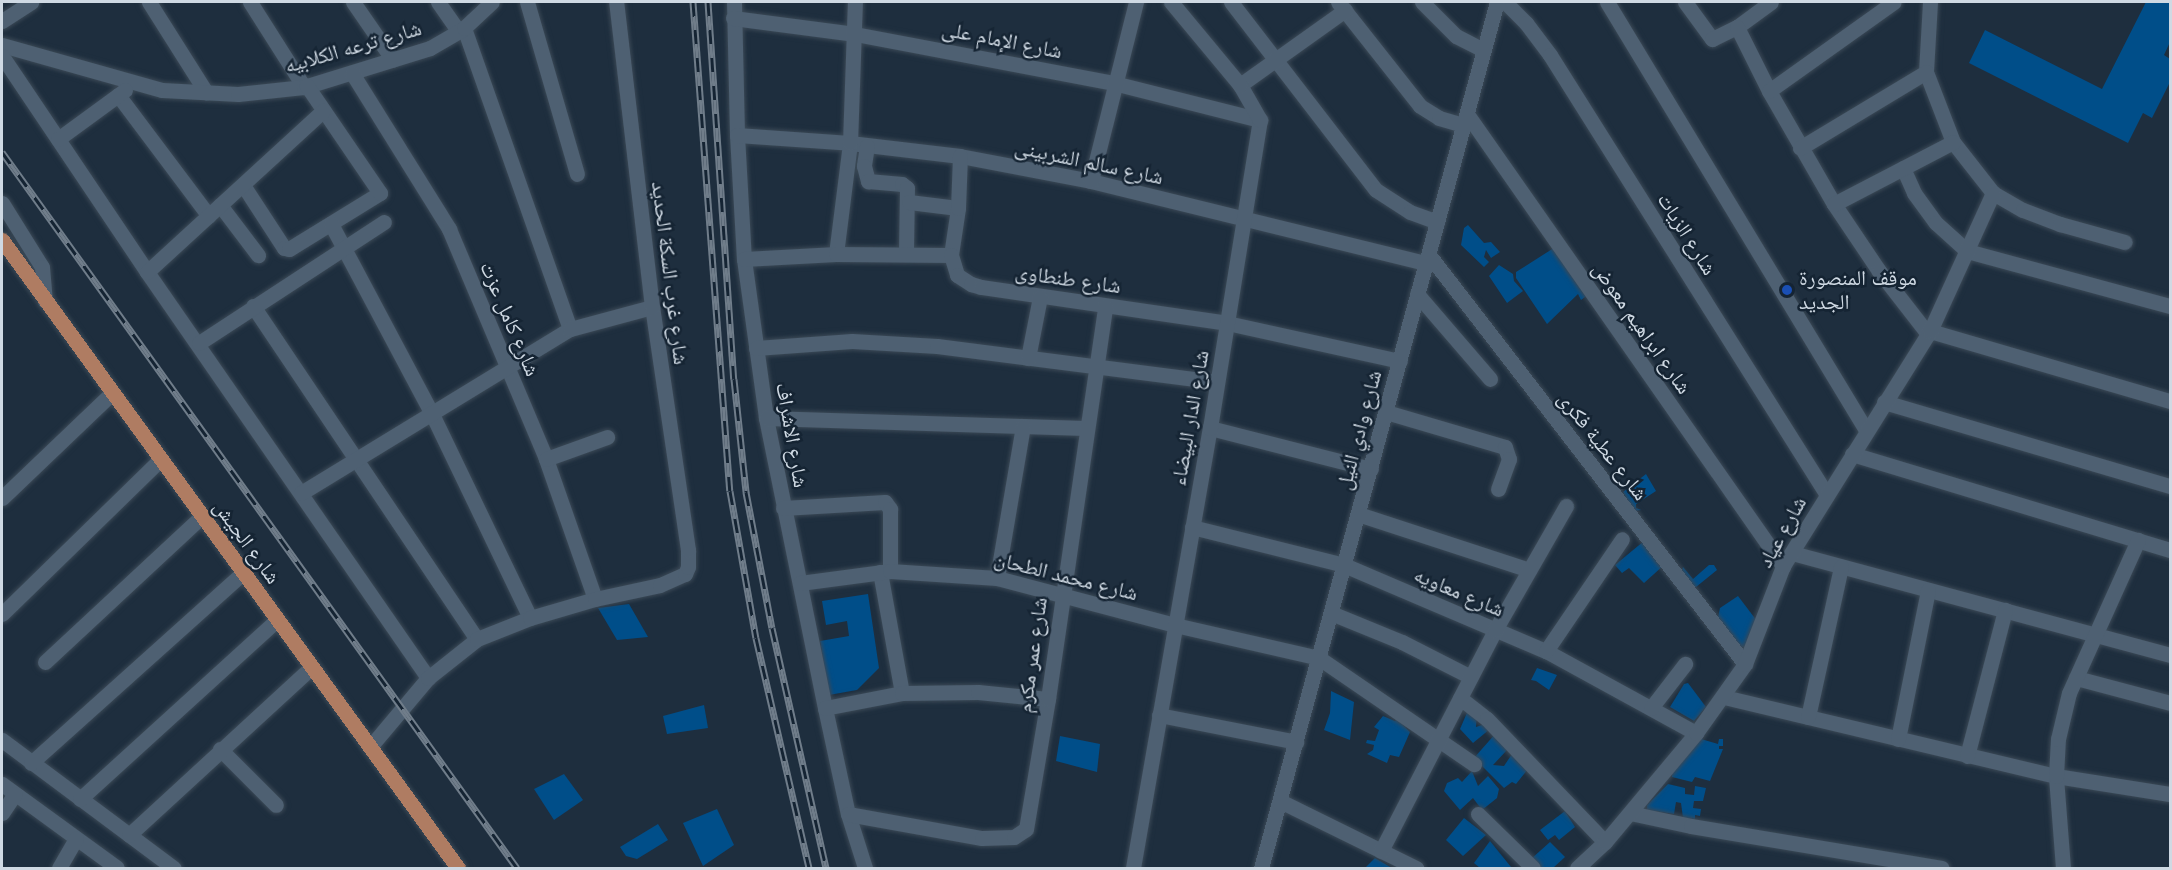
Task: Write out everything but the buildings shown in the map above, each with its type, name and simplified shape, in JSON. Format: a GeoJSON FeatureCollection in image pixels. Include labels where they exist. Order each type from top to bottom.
{"type":"FeatureCollection","features":[{"type":"Feature","properties":{"kind":"main road","name":"شارع الجيش"},"geometry":{"type":"LineString","coordinates":[[2,240],[458,868]]}},
{"type":"Feature","properties":{"kind":"street"},"geometry":{"type":"LineString","coordinates":[[2,21],[31,2]]}},
{"type":"Feature","properties":{"kind":"street"},"geometry":{"type":"LineString","coordinates":[[149,2],[206,92]]}},
{"type":"Feature","properties":{"kind":"street"},"geometry":{"type":"LineString","coordinates":[[243,184],[287,249],[380,193],[250,2]]}},
{"type":"Feature","properties":{"kind":"street"},"geometry":{"type":"LineString","coordinates":[[353,2],[393,60]]}},
{"type":"Feature","properties":{"kind":"street"},"geometry":{"type":"LineString","coordinates":[[438,2],[461,30],[570,329]]}},
{"type":"Feature","properties":{"kind":"street","name":"شارع ترعه الكلابيه"},"geometry":{"type":"LineString","coordinates":[[2,45],[162,90],[238,94],[305,86],[430,48],[461,30],[492,2]]}},
{"type":"Feature","properties":{"kind":"street"},"geometry":{"type":"LineString","coordinates":[[527,2],[577,174]]}},
{"type":"Feature","properties":{"kind":"street","name":"شارع غرب السكة الحديد"},"geometry":{"type":"LineString","coordinates":[[595,599],[675,580],[685,574],[688,567],[688,550],[652,307],[616,2]]}},
{"type":"Feature","properties":{"kind":"street","name":"شارع الاشراف"},"geometry":{"type":"LineString","coordinates":[[734,2],[737,135],[744,259],[766,418],[848,814],[865,868]]}},
{"type":"Feature","properties":{"kind":"street"},"geometry":{"type":"LineString","coordinates":[[836,254],[850,143],[855,2]]}},
{"type":"Feature","properties":{"kind":"street"},"geometry":{"type":"LineString","coordinates":[[1091,181],[1131,2]]}},
{"type":"Feature","properties":{"kind":"street"},"geometry":{"type":"LineString","coordinates":[[1171,2],[1240,85],[1260,120]]}},
{"type":"Feature","properties":{"kind":"street"},"geometry":{"type":"LineString","coordinates":[[1231,2],[1376,190],[1410,212],[1437,222]]}},
{"type":"Feature","properties":{"kind":"street"},"geometry":{"type":"LineString","coordinates":[[1422,2],[1456,36],[1484,50]]}},
{"type":"Feature","properties":{"kind":"street","name":"شارع وادي النيل"},"geometry":{"type":"LineString","coordinates":[[1262,868],[1496,2]]}},
{"type":"Feature","properties":{"kind":"street","name":"شارع الزيات"},"geometry":{"type":"LineString","coordinates":[[1505,2],[1526,23],[1550,55],[1827,495]]}},
{"type":"Feature","properties":{"kind":"street"},"geometry":{"type":"LineString","coordinates":[[1607,2],[1866,430]]}},
{"type":"Feature","properties":{"kind":"street"},"geometry":{"type":"LineString","coordinates":[[1685,2],[1712,39],[1737,27],[1772,2]]}},
{"type":"Feature","properties":{"kind":"street"},"geometry":{"type":"LineString","coordinates":[[1768,91],[1894,2]]}},
{"type":"Feature","properties":{"kind":"street"},"geometry":{"type":"LineString","coordinates":[[1930,2],[1926,72],[1953,142],[1993,193],[2023,210],[2060,224],[2125,242]]}},
{"type":"Feature","properties":{"kind":"street"},"geometry":{"type":"LineString","coordinates":[[1240,85],[1276,61],[1341,6],[1420,106],[1439,118],[1465,119]]}},
{"type":"Feature","properties":{"kind":"street","name":"شارع الإمام على"},"geometry":{"type":"LineString","coordinates":[[733,18],[855,34],[1114,82],[1260,120]]}},
{"type":"Feature","properties":{"kind":"street"},"geometry":{"type":"LineString","coordinates":[[1737,27],[1768,91],[1834,204],[1879,271],[1929,332],[2170,401]]}},
{"type":"Feature","properties":{"kind":"street"},"geometry":{"type":"LineString","coordinates":[[2,56],[147,272],[428,678]]}},
{"type":"Feature","properties":{"kind":"street"},"geometry":{"type":"LineString","coordinates":[[1800,148],[1926,72]]}},
{"type":"Feature","properties":{"kind":"street","name":"شارع كامل عزت"},"geometry":{"type":"LineString","coordinates":[[352,73],[449,229],[546,459],[595,599]]}},
{"type":"Feature","properties":{"kind":"street"},"geometry":{"type":"LineString","coordinates":[[58,139],[135,82]]}},
{"type":"Feature","properties":{"kind":"street"},"geometry":{"type":"LineString","coordinates":[[118,95],[215,210],[258,255]]}},
{"type":"Feature","properties":{"kind":"street"},"geometry":{"type":"LineString","coordinates":[[147,272],[323,111]]}},
{"type":"Feature","properties":{"kind":"street","name":"شارع ابراهيم معوض"},"geometry":{"type":"LineString","coordinates":[[1465,119],[1788,560]]}},
{"type":"Feature","properties":{"kind":"street","name":"شارع الدار البيضاء"},"geometry":{"type":"LineString","coordinates":[[1133,868],[1210,428],[1260,120]]}},
{"type":"Feature","properties":{"kind":"street","name":"شارع سالم الشربينى"},"geometry":{"type":"LineString","coordinates":[[737,135],[850,143],[960,156],[1091,181],[1245,219],[1427,259]]}},
{"type":"Feature","properties":{"kind":"street"},"geometry":{"type":"LineString","coordinates":[[1834,204],[1953,142]]}},
{"type":"Feature","properties":{"kind":"street"},"geometry":{"type":"LineString","coordinates":[[867,146],[866,178],[870,182],[904,185],[909,202],[906,254]]}},
{"type":"Feature","properties":{"kind":"street"},"geometry":{"type":"LineString","coordinates":[[744,259],[836,254],[951,255],[958,208],[960,156]]}},
{"type":"Feature","properties":{"kind":"street"},"geometry":{"type":"LineString","coordinates":[[1903,168],[1914,193],[1936,223],[1967,251],[2170,306]]}},
{"type":"Feature","properties":{"kind":"street","name":"شارع عياد"},"geometry":{"type":"LineString","coordinates":[[1576,868],[1605,842],[1724,697],[1744,664],[1788,560],[1866,430],[1929,332],[1993,193]]}},
{"type":"Feature","properties":{"kind":"street"},"geometry":{"type":"LineString","coordinates":[[909,202],[958,208]]}},
{"type":"Feature","properties":{"kind":"street"},"geometry":{"type":"LineString","coordinates":[[2,203],[42,267],[45,301]]}},
{"type":"Feature","properties":{"kind":"street"},"geometry":{"type":"LineString","coordinates":[[199,344],[253,306],[384,222]]}},
{"type":"Feature","properties":{"kind":"street"},"geometry":{"type":"LineString","coordinates":[[331,224],[432,414],[530,618]]}},
{"type":"Feature","properties":{"kind":"street","name":"شارع طنطاوى"},"geometry":{"type":"LineString","coordinates":[[951,255],[954,272],[970,284],[1040,297],[1227,322],[1400,361]]}},
{"type":"Feature","properties":{"kind":"street","name":"شارع عطية فكرى"},"geometry":{"type":"LineString","coordinates":[[1427,259],[1744,664]]}},
{"type":"Feature","properties":{"kind":"street"},"geometry":{"type":"LineString","coordinates":[[1418,294],[1490,379]]}},
{"type":"Feature","properties":{"kind":"street"},"geometry":{"type":"LineString","coordinates":[[1028,358],[1040,297]]}},
{"type":"Feature","properties":{"kind":"street"},"geometry":{"type":"LineString","coordinates":[[253,306],[477,639]]}},
{"type":"Feature","properties":{"kind":"street","name":"شارع عمر مكرم"},"geometry":{"type":"LineString","coordinates":[[848,814],[982,838],[1002,839],[1022,834],[1029,821],[1086,428],[1098,368],[1105,306]]}},
{"type":"Feature","properties":{"kind":"street"},"geometry":{"type":"LineString","coordinates":[[301,493],[570,329],[652,307]]}},
{"type":"Feature","properties":{"kind":"street"},"geometry":{"type":"LineString","coordinates":[[756,348],[852,341],[936,346],[1217,382]]}},
{"type":"Feature","properties":{"kind":"street"},"geometry":{"type":"LineString","coordinates":[[2,498],[112,393]]}},
{"type":"Feature","properties":{"kind":"street"},"geometry":{"type":"LineString","coordinates":[[1884,402],[2170,486]]}},
{"type":"Feature","properties":{"kind":"street"},"geometry":{"type":"LineString","coordinates":[[1386,412],[1505,447],[1509,459],[1498,489]]}},
{"type":"Feature","properties":{"kind":"street"},"geometry":{"type":"LineString","coordinates":[[766,418],[1086,428]]}},
{"type":"Feature","properties":{"kind":"street"},"geometry":{"type":"LineString","coordinates":[[997,578],[1023,426]]}},
{"type":"Feature","properties":{"kind":"street"},"geometry":{"type":"LineString","coordinates":[[1210,428],[1371,469]]}},
{"type":"Feature","properties":{"kind":"street"},"geometry":{"type":"LineString","coordinates":[[546,459],[607,437]]}},
{"type":"Feature","properties":{"kind":"street"},"geometry":{"type":"LineString","coordinates":[[1852,454],[2170,550]]}},
{"type":"Feature","properties":{"kind":"street"},"geometry":{"type":"LineString","coordinates":[[2,614],[161,459]]}},
{"type":"Feature","properties":{"kind":"street"},"geometry":{"type":"LineString","coordinates":[[783,508],[885,502],[890,509],[885,572],[902,693]]}},
{"type":"Feature","properties":{"kind":"street"},"geometry":{"type":"LineString","coordinates":[[1381,851],[1495,630],[1566,506]]}},
{"type":"Feature","properties":{"kind":"street"},"geometry":{"type":"LineString","coordinates":[[1358,514],[1529,570]]}},
{"type":"Feature","properties":{"kind":"street"},"geometry":{"type":"LineString","coordinates":[[45,662],[202,516]]}},
{"type":"Feature","properties":{"kind":"street","name":"شارع معاويه"},"geometry":{"type":"LineString","coordinates":[[1192,527],[1344,565],[1546,651],[1696,733]]}},
{"type":"Feature","properties":{"kind":"street"},"geometry":{"type":"LineString","coordinates":[[1546,651],[1622,539]]}},
{"type":"Feature","properties":{"kind":"street"},"geometry":{"type":"LineString","coordinates":[[2063,868],[2056,776],[2058,739],[2069,693],[2138,540]]}},
{"type":"Feature","properties":{"kind":"street"},"geometry":{"type":"LineString","coordinates":[[1788,560],[1842,567],[2170,655]]}},
{"type":"Feature","properties":{"kind":"street"},"geometry":{"type":"LineString","coordinates":[[1808,717],[1842,567]]}},
{"type":"Feature","properties":{"kind":"street","name":"شارع محمد الطحان"},"geometry":{"type":"LineString","coordinates":[[800,583],[885,572],[997,578],[1175,625],[1319,658]]}},
{"type":"Feature","properties":{"kind":"street"},"geometry":{"type":"LineString","coordinates":[[31,763],[243,573]]}},
{"type":"Feature","properties":{"kind":"street"},"geometry":{"type":"LineString","coordinates":[[1898,739],[1928,590]]}},
{"type":"Feature","properties":{"kind":"street"},"geometry":{"type":"LineString","coordinates":[[370,747],[428,678],[477,639],[530,618],[595,599]]}},
{"type":"Feature","properties":{"kind":"street"},"geometry":{"type":"LineString","coordinates":[[1967,756],[2004,610]]}},
{"type":"Feature","properties":{"kind":"street"},"geometry":{"type":"LineString","coordinates":[[1331,613],[1402,642],[1471,677]]}},
{"type":"Feature","properties":{"kind":"street"},"geometry":{"type":"LineString","coordinates":[[80,799],[277,620]]}},
{"type":"Feature","properties":{"kind":"street"},"geometry":{"type":"LineString","coordinates":[[1319,658],[1474,764]]}},
{"type":"Feature","properties":{"kind":"street"},"geometry":{"type":"LineString","coordinates":[[1651,708],[1685,664]]}},
{"type":"Feature","properties":{"kind":"street"},"geometry":{"type":"LineString","coordinates":[[129,835],[220,749],[312,667]]}},
{"type":"Feature","properties":{"kind":"street"},"geometry":{"type":"LineString","coordinates":[[2076,678],[2170,703]]}},
{"type":"Feature","properties":{"kind":"street"},"geometry":{"type":"LineString","coordinates":[[825,708],[902,693],[978,692],[1048,699]]}},
{"type":"Feature","properties":{"kind":"street"},"geometry":{"type":"LineString","coordinates":[[1724,697],[2056,776],[2170,794]]}},
{"type":"Feature","properties":{"kind":"street"},"geometry":{"type":"LineString","coordinates":[[1460,698],[1487,719],[1605,842]]}},
{"type":"Feature","properties":{"kind":"street"},"geometry":{"type":"LineString","coordinates":[[1159,714],[1296,742]]}},
{"type":"Feature","properties":{"kind":"street"},"geometry":{"type":"LineString","coordinates":[[2,740],[174,868]]}},
{"type":"Feature","properties":{"kind":"street"},"geometry":{"type":"LineString","coordinates":[[220,749],[276,805]]}},
{"type":"Feature","properties":{"kind":"street"},"geometry":{"type":"LineString","coordinates":[[2,784],[117,868]]}},
{"type":"Feature","properties":{"kind":"street"},"geometry":{"type":"LineString","coordinates":[[2,813],[15,794]]}},
{"type":"Feature","properties":{"kind":"street"},"geometry":{"type":"LineString","coordinates":[[1280,801],[1416,868]]}},
{"type":"Feature","properties":{"kind":"street"},"geometry":{"type":"LineString","coordinates":[[1630,813],[1690,826],[1942,868]]}},
{"type":"Feature","properties":{"kind":"street"},"geometry":{"type":"LineString","coordinates":[[1478,814],[1533,868]]}},
{"type":"Feature","properties":{"kind":"street"},"geometry":{"type":"LineString","coordinates":[[59,868],[76,838]]}},
{"type":"Feature","properties":{"kind":"railway"},"geometry":{"type":"LineString","coordinates":[[693,2],[730,491],[756,638],[809,868]]}},
{"type":"Feature","properties":{"kind":"railway"},"geometry":{"type":"LineString","coordinates":[[708,2],[734,379],[746,492],[772,628],[826,868]]}},
{"type":"Feature","properties":{"kind":"railway"},"geometry":{"type":"LineString","coordinates":[[2,152],[517,868]]}},
{"type":"Feature","properties":{"kind":"place","name":"موقف المنصورة الجديد"},"geometry":{"type":"Point","coordinates":[1787,290]}}]}
